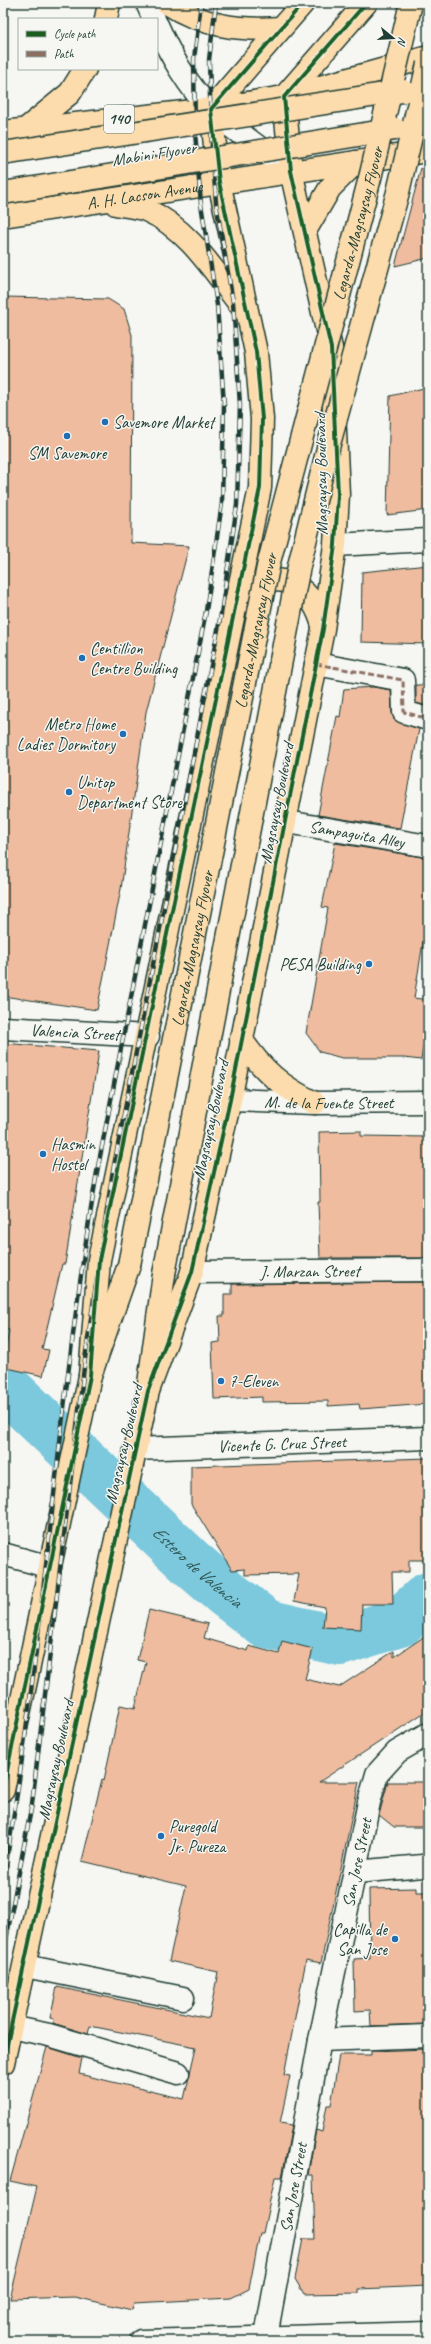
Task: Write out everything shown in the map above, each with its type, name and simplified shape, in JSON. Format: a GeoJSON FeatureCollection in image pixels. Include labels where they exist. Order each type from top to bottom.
{"type":"FeatureCollection","features":[{"type":"Feature","properties":{"kind":"main road"},"geometry":{"type":"LineString","coordinates":[[106,18],[108,3]]}},
{"type":"Feature","properties":{"kind":"main road"},"geometry":{"type":"LineString","coordinates":[[167,3],[202,21],[228,28],[255,30],[281,28]]}},
{"type":"Feature","properties":{"kind":"main road"},"geometry":{"type":"LineString","coordinates":[[3,1790],[7,1754],[50,1567],[90,1376],[99,1260],[148,1036],[258,503],[262,458],[260,386],[248,315],[219,182],[211,109],[303,3]]}},
{"type":"Feature","properties":{"kind":"main road"},"geometry":{"type":"LineString","coordinates":[[284,97],[366,3]]}},
{"type":"Feature","properties":{"kind":"main road","name":"Legarda-Magsaysay Flyover"},"geometry":{"type":"LineString","coordinates":[[90,1376],[129,1265],[269,562],[371,174],[411,3]]}},
{"type":"Feature","properties":{"kind":"main road","name":"140"},"geometry":{"type":"LineString","coordinates":[[3,132],[211,109],[284,97],[428,57]]}},
{"type":"Feature","properties":{"kind":"main road","name":"Legarda-Magsaysay Flyover"},"geometry":{"type":"LineString","coordinates":[[164,1274],[299,566],[329,444],[398,192],[428,64]]}},
{"type":"Feature","properties":{"kind":"main road"},"geometry":{"type":"LineString","coordinates":[[26,129],[70,93],[84,70]]}},
{"type":"Feature","properties":{"kind":"main road","name":"Mabini Flyover"},"geometry":{"type":"LineString","coordinates":[[3,153],[428,87]]}},
{"type":"Feature","properties":{"kind":"main road","name":"Magsaysay Boulevard"},"geometry":{"type":"LineString","coordinates":[[148,1391],[192,1272],[230,1100],[241,1039],[287,822],[323,629],[335,545],[338,494],[331,348],[291,171],[284,97]]}},
{"type":"Feature","properties":{"kind":"main road","name":"Mabini Flyover"},"geometry":{"type":"LineString","coordinates":[[3,193],[428,123]]}},
{"type":"Feature","properties":{"kind":"main road","name":"A. H. Lacson Avenue"},"geometry":{"type":"LineString","coordinates":[[3,216],[104,202],[219,182],[428,151]]}},
{"type":"Feature","properties":{"kind":"main road"},"geometry":{"type":"LineString","coordinates":[[305,231],[330,188],[356,162]]}},
{"type":"Feature","properties":{"kind":"main road"},"geometry":{"type":"LineString","coordinates":[[104,202],[145,210],[165,220],[195,248],[248,315]]}},
{"type":"Feature","properties":{"kind":"main road"},"geometry":{"type":"LineString","coordinates":[[236,606],[250,590],[263,582],[277,581],[292,583],[310,596],[318,610],[323,629]]}},
{"type":"Feature","properties":{"kind":"main road"},"geometry":{"type":"LineString","coordinates":[[241,1039],[255,1060],[272,1078],[293,1092],[315,1103]]}},
{"type":"Feature","properties":{"kind":"main road","name":"Magsaysay Boulevard"},"geometry":{"type":"LineString","coordinates":[[3,2063],[148,1391],[164,1274]]}},
{"type":"Feature","properties":{"kind":"street"},"geometry":{"type":"LineString","coordinates":[[147,3],[154,18]]}},
{"type":"Feature","properties":{"kind":"street"},"geometry":{"type":"LineString","coordinates":[[158,27],[176,61],[211,109],[291,171]]}},
{"type":"Feature","properties":{"kind":"street"},"geometry":{"type":"LineString","coordinates":[[335,545],[428,540]]}},
{"type":"Feature","properties":{"kind":"street"},"geometry":{"type":"LineString","coordinates":[[316,664],[403,680],[404,712],[428,719]]}},
{"type":"Feature","properties":{"kind":"street","name":"Sampaguita Alley"},"geometry":{"type":"LineString","coordinates":[[287,822],[428,846]]}},
{"type":"Feature","properties":{"kind":"street","name":"Valencia Street"},"geometry":{"type":"LineString","coordinates":[[3,1028],[148,1036]]}},
{"type":"Feature","properties":{"kind":"street","name":"M. de la Fuente Street"},"geometry":{"type":"LineString","coordinates":[[230,1100],[315,1103],[428,1102]]}},
{"type":"Feature","properties":{"kind":"street","name":"J. Marzan Street"},"geometry":{"type":"LineString","coordinates":[[192,1272],[428,1270]]}},
{"type":"Feature","properties":{"kind":"street","name":"Vicente G. Cruz Street"},"geometry":{"type":"LineString","coordinates":[[134,1456],[428,1438]]}},
{"type":"Feature","properties":{"kind":"street"},"geometry":{"type":"LineString","coordinates":[[3,1554],[50,1567]]}},
{"type":"Feature","properties":{"kind":"street","name":"San Jose Street"},"geometry":{"type":"LineString","coordinates":[[266,2336],[320,2040],[369,1802],[378,1774],[397,1752],[428,1734]]}},
{"type":"Feature","properties":{"kind":"street"},"geometry":{"type":"LineString","coordinates":[[355,1872],[423,1866]]}},
{"type":"Feature","properties":{"kind":"street"},"geometry":{"type":"LineString","coordinates":[[25,1966],[183,1998]]}},
{"type":"Feature","properties":{"kind":"street"},"geometry":{"type":"LineString","coordinates":[[11,2027],[49,2035],[178,2074]]}},
{"type":"Feature","properties":{"kind":"street"},"geometry":{"type":"LineString","coordinates":[[320,2040],[428,2036]]}},
{"type":"Feature","properties":{"kind":"street"},"geometry":{"type":"LineString","coordinates":[[141,2341],[266,2336],[428,2333]]}},
{"type":"Feature","properties":{"kind":"building"},"geometry":{"type":"Polygon","coordinates":[[[421,168],[428,169],[428,258],[395,266],[421,168]]]}},
{"type":"Feature","properties":{"kind":"building"},"geometry":{"type":"Polygon","coordinates":[[[3,297],[108,299],[124,309],[132,335],[131,543],[189,546],[146,712],[121,889],[97,1010],[3,996],[3,297]]]}},
{"type":"Feature","properties":{"kind":"building"},"geometry":{"type":"Polygon","coordinates":[[[428,387],[428,510],[387,515],[390,396],[428,387]]]}},
{"type":"Feature","properties":{"kind":"building"},"geometry":{"type":"Polygon","coordinates":[[[428,565],[428,644],[361,642],[362,572],[428,565]]]}},
{"type":"Feature","properties":{"kind":"building"},"geometry":{"type":"Polygon","coordinates":[[[416,685],[428,685],[428,706],[416,703],[416,685]]]}},
{"type":"Feature","properties":{"kind":"building"},"geometry":{"type":"Polygon","coordinates":[[[373,687],[391,690],[394,720],[419,729],[400,828],[318,815],[337,716],[340,717],[344,689],[373,687]]]}},
{"type":"Feature","properties":{"kind":"building","name":"PESA Building"},"geometry":{"type":"Polygon","coordinates":[[[335,843],[428,858],[428,924],[426,924],[414,998],[428,1000],[428,1015],[421,1060],[404,1058],[342,1058],[320,1052],[306,1033],[328,908],[322,907],[335,843]]]}},
{"type":"Feature","properties":{"kind":"building","name":"Hasmin Hostel"},"geometry":{"type":"Polygon","coordinates":[[[3,1043],[99,1051],[65,1264],[62,1264],[42,1349],[49,1350],[43,1376],[3,1367],[9,1330],[3,1329],[3,1043]]]}},
{"type":"Feature","properties":{"kind":"building"},"geometry":{"type":"Polygon","coordinates":[[[361,1131],[361,1136],[428,1137],[428,1258],[320,1258],[318,1202],[320,1202],[319,1132],[361,1131]]]}},
{"type":"Feature","properties":{"kind":"building"},"geometry":{"type":"Polygon","coordinates":[[[428,1282],[428,1404],[360,1409],[359,1404],[328,1406],[328,1401],[262,1402],[262,1397],[214,1399],[212,1343],[220,1342],[219,1316],[224,1316],[224,1294],[232,1294],[232,1284],[428,1282]]]}},
{"type":"Feature","properties":{"kind":"building"},"geometry":{"type":"Polygon","coordinates":[[[428,1458],[428,1560],[409,1560],[409,1572],[392,1572],[393,1604],[362,1604],[361,1629],[323,1627],[325,1607],[294,1601],[299,1574],[245,1575],[245,1569],[232,1570],[191,1504],[191,1466],[428,1458]]]}},
{"type":"Feature","properties":{"kind":"building"},"geometry":{"type":"Polygon","coordinates":[[[149,1610],[208,1624],[204,1638],[248,1651],[249,1646],[279,1654],[282,1641],[313,1649],[305,1679],[339,1687],[394,1651],[394,1657],[428,1634],[428,1710],[319,1782],[359,1782],[321,1963],[306,1960],[284,2075],[290,2076],[280,2123],[292,2125],[282,2177],[275,2177],[263,2233],[260,2233],[249,2289],[231,2298],[134,2303],[132,2310],[75,2297],[10,2299],[37,2187],[10,2181],[47,2047],[82,2058],[79,2074],[184,2099],[196,2047],[90,2026],[88,2034],[53,2023],[54,2019],[50,2018],[57,1987],[209,2018],[218,1972],[169,1961],[186,1886],[82,1861],[102,1779],[104,1780],[120,1705],[135,1708],[146,1662],[137,1660],[149,1610]]]}},
{"type":"Feature","properties":{"kind":"building"},"geometry":{"type":"Polygon","coordinates":[[[388,1782],[425,1782],[425,1827],[394,1827],[379,1815],[388,1782]]]}},
{"type":"Feature","properties":{"kind":"building"},"geometry":{"type":"Polygon","coordinates":[[[416,1888],[416,1892],[428,1892],[428,2024],[371,2026],[370,2010],[355,2011],[354,1959],[370,1958],[369,1889],[416,1888]]]}},
{"type":"Feature","properties":{"kind":"building"},"geometry":{"type":"Polygon","coordinates":[[[428,2049],[428,2286],[359,2289],[359,2293],[304,2294],[295,2279],[303,2239],[315,2239],[313,2175],[308,2175],[316,2130],[322,2132],[327,2105],[331,2105],[339,2055],[371,2055],[371,2051],[428,2049]]]}},
{"type":"Feature","properties":{"kind":"waterway","name":"Estero de Valencia"},"geometry":{"type":"LineString","coordinates":[[3,1385],[190,1562],[226,1593],[266,1624],[340,1641],[400,1622],[428,1597]]}},
{"type":"Feature","properties":{"kind":"railway"},"geometry":{"type":"LineString","coordinates":[[3,1881],[29,1704],[60,1438],[83,1260],[97,1172],[206,611],[222,503],[224,405],[217,305],[201,204],[195,132],[194,59],[201,3]]}},
{"type":"Feature","properties":{"kind":"railway"},"geometry":{"type":"LineString","coordinates":[[3,1956],[32,1804],[85,1359],[112,1176],[221,614],[237,505],[240,405],[233,302],[216,203],[211,131],[209,60],[216,3]]}},
{"type":"Feature","properties":{"kind":"marked path"},"geometry":{"type":"LineString","coordinates":[[316,664],[403,680],[404,712],[428,719]]}},
{"type":"Feature","properties":{"kind":"cycle path"},"geometry":{"type":"LineString","coordinates":[[3,1790],[90,1376],[99,1260],[260,488],[262,419],[256,352],[219,182],[211,109],[303,3]]}},
{"type":"Feature","properties":{"kind":"cycle path"},"geometry":{"type":"LineString","coordinates":[[3,2063],[148,1391],[192,1272],[230,1100],[323,629],[335,545],[338,494],[331,348],[291,171],[284,97],[366,3]]}},
{"type":"Feature","properties":{"kind":"place","name":"Savemore Market"},"geometry":{"type":"Point","coordinates":[105,422]}},
{"type":"Feature","properties":{"kind":"place","name":"SM Savemore"},"geometry":{"type":"Point","coordinates":[67,436]}},
{"type":"Feature","properties":{"kind":"place","name":"Centillion Centre Building"},"geometry":{"type":"Point","coordinates":[82,658]}},
{"type":"Feature","properties":{"kind":"place","name":"Metro Home Ladies Dormitory"},"geometry":{"type":"Point","coordinates":[123,734]}},
{"type":"Feature","properties":{"kind":"place","name":"Unitop Department Store"},"geometry":{"type":"Point","coordinates":[69,792]}},
{"type":"Feature","properties":{"kind":"place","name":"PESA Building"},"geometry":{"type":"Point","coordinates":[369,964]}},
{"type":"Feature","properties":{"kind":"place","name":"Hasmin Hostel"},"geometry":{"type":"Point","coordinates":[43,1154]}},
{"type":"Feature","properties":{"kind":"place","name":"7-Eleven"},"geometry":{"type":"Point","coordinates":[221,1381]}},
{"type":"Feature","properties":{"kind":"place","name":"Puregold Jr. Pureza"},"geometry":{"type":"Point","coordinates":[161,1836]}},
{"type":"Feature","properties":{"kind":"place","name":"Capilla de San Jose"},"geometry":{"type":"Point","coordinates":[395,1939]}}]}
